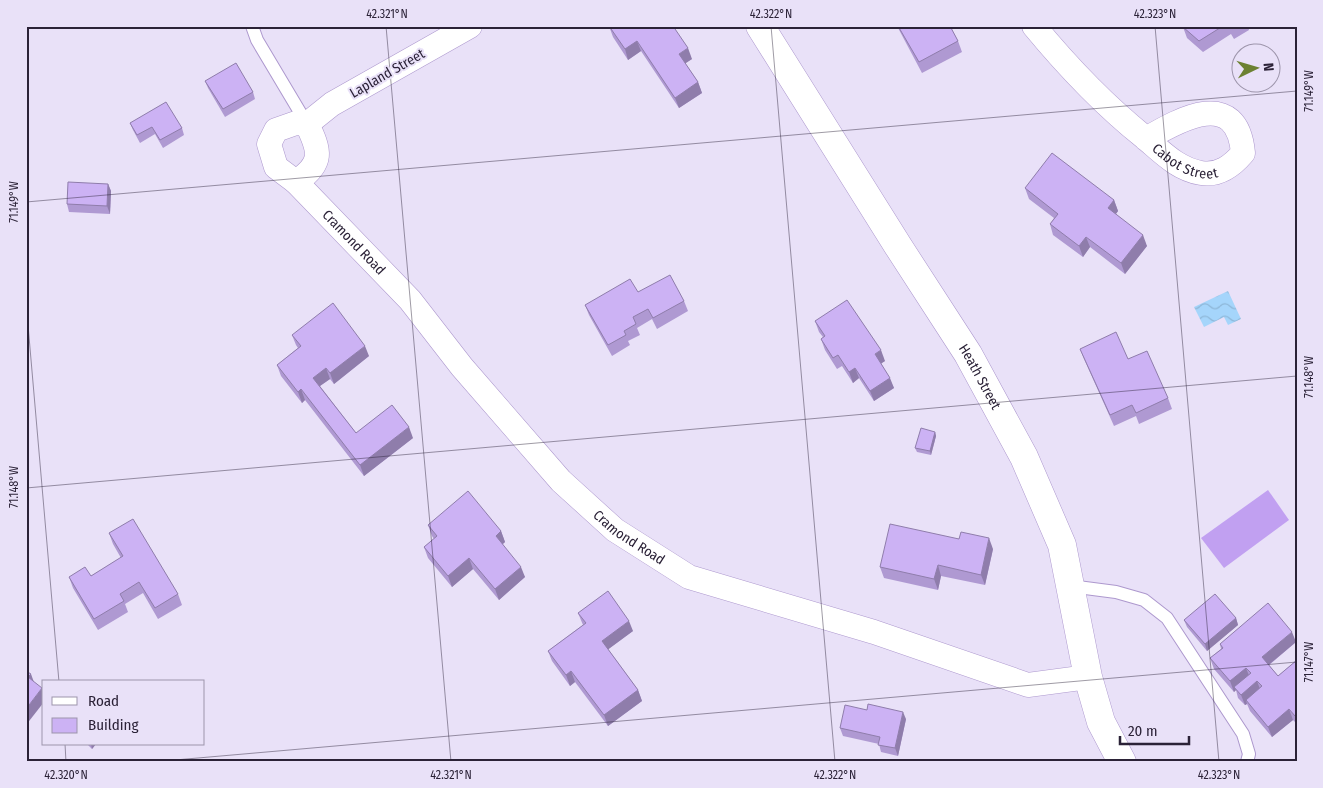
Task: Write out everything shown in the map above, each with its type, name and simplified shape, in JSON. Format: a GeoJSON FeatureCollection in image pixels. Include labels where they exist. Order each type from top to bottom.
{"type":"FeatureCollection","features":[{"type":"Feature","properties":{"kind":"street","name":"Lapland Street"},"geometry":{"type":"LineString","coordinates":[[296,182],[276,166],[269,144],[276,130],[296,123],[306,124],[332,104],[470,26]]}},
{"type":"Feature","properties":{"kind":"street","name":"Heath Street"},"geometry":{"type":"LineString","coordinates":[[760,26],[892,238],[968,354],[1031,475],[1062,545],[1088,677],[1101,722],[1122,762]]}},
{"type":"Feature","properties":{"kind":"street","name":"Cabot Street"},"geometry":{"type":"LineString","coordinates":[[1034,26],[1117,116],[1146,139]]}},
{"type":"Feature","properties":{"kind":"street"},"geometry":{"type":"LineString","coordinates":[[296,182],[311,172],[317,160],[316,143],[306,124]]}},
{"type":"Feature","properties":{"kind":"street","name":"Cramond Road"},"geometry":{"type":"LineString","coordinates":[[296,182],[410,300],[462,367],[561,481],[615,530],[689,577],[874,632],[1028,685],[1088,677]]}},
{"type":"Feature","properties":{"kind":"lane"},"geometry":{"type":"LineString","coordinates":[[252,26],[256,40],[306,124]]}},
{"type":"Feature","properties":{"kind":"lane"},"geometry":{"type":"LineString","coordinates":[[1070,586],[1116,592],[1144,600],[1167,618],[1243,734],[1249,754],[1247,762]]}},
{"type":"Feature","properties":{"kind":"shaded area"},"geometry":{"type":"Polygon","coordinates":[[[1268,490],[1289,520],[1224,568],[1201,538],[1268,490]]]}},
{"type":"Feature","properties":{"kind":"water"},"geometry":{"type":"Polygon","coordinates":[[[1228,291],[1241,319],[1228,325],[1224,317],[1204,327],[1194,307],[1228,291]]]}},
{"type":"Feature","properties":{"kind":"building"},"geometry":{"type":"Polygon","coordinates":[[[609,26],[673,26],[688,48],[679,54],[698,82],[675,98],[637,41],[625,49],[609,26]]]}},
{"type":"Feature","properties":{"kind":"building"},"geometry":{"type":"Polygon","coordinates":[[[898,26],[950,26],[958,41],[919,62],[898,26]]]}},
{"type":"Feature","properties":{"kind":"building"},"geometry":{"type":"Polygon","coordinates":[[[1223,26],[1199,41],[1183,27],[1223,26]]]}},
{"type":"Feature","properties":{"kind":"building"},"geometry":{"type":"Polygon","coordinates":[[[236,63],[253,92],[223,109],[205,81],[236,63]]]}},
{"type":"Feature","properties":{"kind":"building"},"geometry":{"type":"Polygon","coordinates":[[[166,102],[182,128],[160,140],[152,127],[137,135],[130,123],[166,102]]]}},
{"type":"Feature","properties":{"kind":"building"},"geometry":{"type":"Polygon","coordinates":[[[1052,153],[1114,200],[1108,208],[1143,235],[1121,263],[1086,237],[1079,246],[1050,224],[1058,214],[1025,188],[1052,153]]]}},
{"type":"Feature","properties":{"kind":"building"},"geometry":{"type":"Polygon","coordinates":[[[68,182],[108,184],[107,206],[67,204],[68,182]]]}},
{"type":"Feature","properties":{"kind":"building"},"geometry":{"type":"Polygon","coordinates":[[[670,275],[684,301],[653,318],[648,309],[633,317],[636,324],[624,331],[626,335],[608,345],[585,305],[630,279],[638,292],[670,275]]]}},
{"type":"Feature","properties":{"kind":"building"},"geometry":{"type":"Polygon","coordinates":[[[847,300],[881,350],[875,354],[890,378],[870,391],[855,368],[849,372],[838,355],[833,358],[821,339],[825,336],[815,321],[847,300]]]}},
{"type":"Feature","properties":{"kind":"building"},"geometry":{"type":"Polygon","coordinates":[[[333,303],[365,346],[330,373],[326,368],[313,378],[356,433],[392,405],[409,427],[360,465],[301,389],[298,392],[277,365],[301,346],[292,335],[333,303]]]}},
{"type":"Feature","properties":{"kind":"building"},"geometry":{"type":"Polygon","coordinates":[[[1116,332],[1128,359],[1147,351],[1168,398],[1136,413],[1132,405],[1110,415],[1080,349],[1116,332]]]}},
{"type":"Feature","properties":{"kind":"building"},"geometry":{"type":"Polygon","coordinates":[[[921,428],[935,432],[930,451],[915,448],[921,428]]]}},
{"type":"Feature","properties":{"kind":"building"},"geometry":{"type":"Polygon","coordinates":[[[468,491],[501,531],[496,536],[521,567],[495,589],[469,558],[448,576],[424,547],[437,536],[428,525],[468,491]]]}},
{"type":"Feature","properties":{"kind":"building"},"geometry":{"type":"Polygon","coordinates":[[[133,519],[178,594],[155,608],[139,582],[120,594],[124,601],[94,619],[69,577],[85,567],[91,576],[123,556],[109,533],[133,519]]]}},
{"type":"Feature","properties":{"kind":"building"},"geometry":{"type":"Polygon","coordinates":[[[890,524],[959,539],[961,532],[989,538],[981,575],[938,565],[934,579],[880,567],[890,524]]]}},
{"type":"Feature","properties":{"kind":"building"},"geometry":{"type":"Polygon","coordinates":[[[608,591],[629,621],[602,641],[638,690],[604,715],[571,671],[566,675],[548,651],[586,623],[578,613],[608,591]]]}},
{"type":"Feature","properties":{"kind":"building"},"geometry":{"type":"Polygon","coordinates":[[[1215,594],[1236,618],[1205,644],[1184,620],[1215,594]]]}},
{"type":"Feature","properties":{"kind":"building"},"geometry":{"type":"Polygon","coordinates":[[[1268,603],[1292,632],[1262,657],[1278,676],[1297,660],[1297,715],[1295,716],[1289,709],[1268,727],[1246,700],[1262,686],[1257,681],[1241,695],[1234,687],[1251,673],[1246,668],[1230,681],[1210,658],[1223,648],[1220,644],[1268,603]]]}},
{"type":"Feature","properties":{"kind":"building"},"geometry":{"type":"Polygon","coordinates":[[[26,671],[31,674],[28,677],[42,688],[26,709],[26,671]]]}},
{"type":"Feature","properties":{"kind":"building"},"geometry":{"type":"Polygon","coordinates":[[[868,704],[903,712],[895,748],[878,745],[880,737],[840,728],[845,705],[867,710],[868,704]]]}}]}
